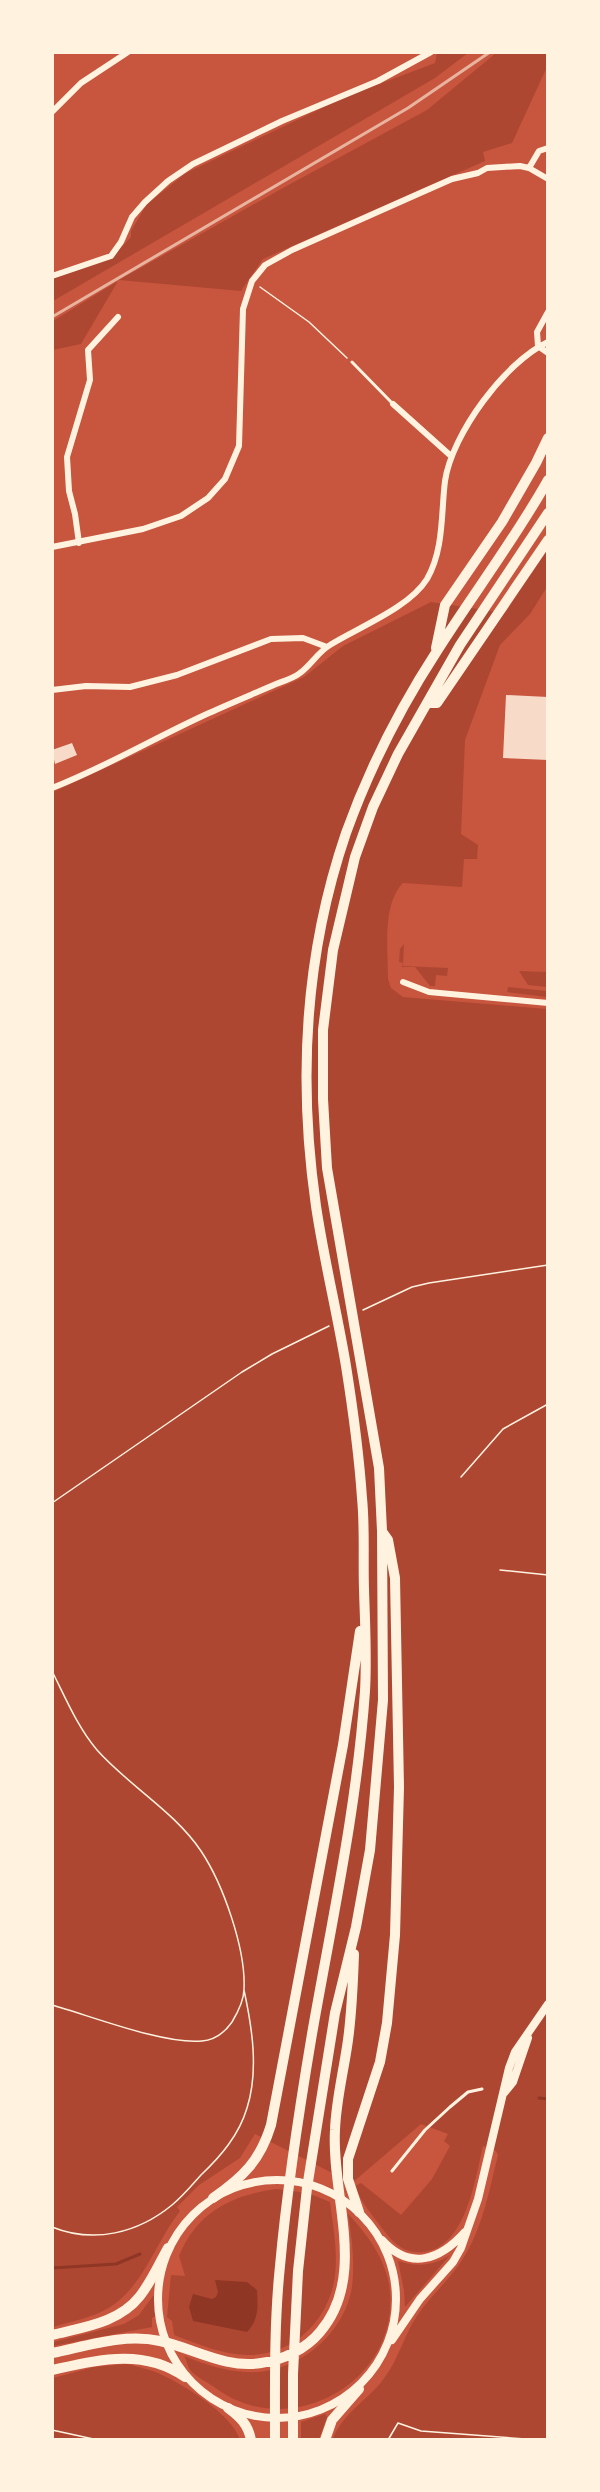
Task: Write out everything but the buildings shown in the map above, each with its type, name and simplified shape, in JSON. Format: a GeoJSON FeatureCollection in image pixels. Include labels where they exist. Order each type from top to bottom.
{"type":"FeatureCollection","features":[{"type":"Feature","properties":{"kind":"highway"},"geometry":{"type":"LineString","coordinates":[[435,654],[446,605],[502,522],[536,464],[548,438]]}},
{"type":"Feature","properties":{"kind":"highway"},"geometry":{"type":"LineString","coordinates":[[275,2439],[279,2271],[291,2167],[311,2037],[351,1822],[365,1694],[363,1500],[356,1435],[320,1234],[308,1138],[306,1084],[309,1013],[318,943],[344,840],[356,806],[385,741],[435,654],[548,480]]}},
{"type":"Feature","properties":{"kind":"highway"},"geometry":{"type":"LineString","coordinates":[[293,2439],[293,2374],[298,2271],[307,2188],[330,2040],[356,1927],[372,1839],[383,1700],[382,1531],[379,1468],[327,1168],[322,1099],[323,1030],[333,950],[355,857],[373,807],[398,754],[460,645],[548,513]]}},
{"type":"Feature","properties":{"kind":"highway"},"geometry":{"type":"LineString","coordinates":[[428,703],[437,703],[548,540]]}},
{"type":"Feature","properties":{"kind":"highway"},"geometry":{"type":"LineString","coordinates":[[359,2212],[348,2179],[348,2159],[376,2081],[384,2042],[395,1935],[399,1834],[394,1578],[388,1540],[382,1531]]}},
{"type":"Feature","properties":{"kind":"highway"},"geometry":{"type":"LineString","coordinates":[[213,2198],[239,2178],[258,2157],[266,2141],[276,2106],[343,1745],[354,1678],[364,1589]]}},
{"type":"Feature","properties":{"kind":"highway"},"geometry":{"type":"LineString","coordinates":[[52,2354],[111,2340],[136,2338],[160,2341],[238,2363],[260,2364],[286,2356],[312,2341],[334,2313],[345,2276],[334,2159],[335,2126],[351,2012],[356,1927]]}},
{"type":"Feature","properties":{"kind":"highway"},"geometry":{"type":"LineString","coordinates":[[52,2335],[102,2322],[124,2312],[141,2295],[168,2248]]}},
{"type":"Feature","properties":{"kind":"highway"},"geometry":{"type":"LineString","coordinates":[[52,2370],[102,2360],[130,2358],[161,2364],[185,2377]]}},
{"type":"Feature","properties":{"kind":"highway"},"geometry":{"type":"LineString","coordinates":[[325,2439],[332,2420],[359,2389]]}},
{"type":"Feature","properties":{"kind":"highway"},"geometry":{"type":"LineString","coordinates":[[228,2408],[241,2418],[249,2429],[251,2439]]}},
{"type":"Feature","properties":{"kind":"main road"},"geometry":{"type":"LineString","coordinates":[[467,2230],[448,2249],[425,2258],[403,2257],[382,2240],[359,2212],[332,2193],[296,2181],[264,2181],[247,2184],[213,2198],[200,2207],[184,2223],[168,2248],[162,2317],[165,2344],[185,2377],[228,2408],[271,2418],[297,2417],[324,2409],[359,2389],[375,2370],[408,2315],[456,2258],[467,2230],[478,2199],[504,2093],[513,2082],[528,2035],[548,2004]]}},
{"type":"Feature","properties":{"kind":"main road"},"geometry":{"type":"LineString","coordinates":[[382,2240],[394,2290],[388,2347]]}},
{"type":"Feature","properties":{"kind":"street"},"geometry":{"type":"LineString","coordinates":[[52,112],[81,83],[128,52]]}},
{"type":"Feature","properties":{"kind":"street"},"geometry":{"type":"LineString","coordinates":[[52,276],[111,255],[132,217],[145,202],[168,181],[193,164],[291,117],[378,81],[431,52]]}},
{"type":"Feature","properties":{"kind":"street"},"geometry":{"type":"LineString","coordinates":[[529,168],[540,151],[548,148]]}},
{"type":"Feature","properties":{"kind":"street"},"geometry":{"type":"LineString","coordinates":[[52,547],[143,529],[181,516],[208,498],[225,479],[239,446],[243,309],[252,282],[265,265],[292,250],[445,182],[478,174],[487,168],[520,166],[529,168],[548,179]]}},
{"type":"Feature","properties":{"kind":"street"},"geometry":{"type":"LineString","coordinates":[[538,346],[537,332],[548,312]]}},
{"type":"Feature","properties":{"kind":"street"},"geometry":{"type":"LineString","coordinates":[[79,543],[69,491],[67,457],[90,380],[88,350],[118,317]]}},
{"type":"Feature","properties":{"kind":"street"},"geometry":{"type":"LineString","coordinates":[[54,787],[299,674],[327,647],[406,601],[427,578],[437,555],[451,456],[476,411],[519,362],[538,346],[548,342]]}},
{"type":"Feature","properties":{"kind":"street"},"geometry":{"type":"LineString","coordinates":[[538,346],[548,353]]}},
{"type":"Feature","properties":{"kind":"street"},"geometry":{"type":"LineString","coordinates":[[393,404],[451,456]]}},
{"type":"Feature","properties":{"kind":"street"},"geometry":{"type":"LineString","coordinates":[[52,690],[86,686],[130,687],[177,675],[271,639],[303,638],[327,647]]}},
{"type":"Feature","properties":{"kind":"street"},"geometry":{"type":"LineString","coordinates":[[403,981],[429,992],[548,1003]]}},
{"type":"Feature","properties":{"kind":"lane"},"geometry":{"type":"LineString","coordinates":[[352,362],[393,404]]}},
{"type":"Feature","properties":{"kind":"lane"},"geometry":{"type":"LineString","coordinates":[[52,795],[54,787]]}},
{"type":"Feature","properties":{"kind":"lane"},"geometry":{"type":"LineString","coordinates":[[392,2171],[425,2130],[468,2092],[482,2089]]}},
{"type":"Feature","properties":{"kind":"path"},"geometry":{"type":"LineString","coordinates":[[252,282],[309,322],[352,362]]}},
{"type":"Feature","properties":{"kind":"path"},"geometry":{"type":"LineString","coordinates":[[383,1300],[412,1287],[464,1276],[548,1265]]}},
{"type":"Feature","properties":{"kind":"path"},"geometry":{"type":"LineString","coordinates":[[52,1503],[242,1372],[301,1339]]}},
{"type":"Feature","properties":{"kind":"path"},"geometry":{"type":"LineString","coordinates":[[461,1477],[503,1429],[548,1404]]}},
{"type":"Feature","properties":{"kind":"path"},"geometry":{"type":"LineString","coordinates":[[500,1569],[527,1575],[548,1575]]}},
{"type":"Feature","properties":{"kind":"path"},"geometry":{"type":"LineString","coordinates":[[52,1671],[71,1710],[96,1749],[176,1823],[200,1851],[219,1884],[232,1920],[241,1961],[251,2027],[253,2080],[247,2108],[236,2133],[224,2152],[174,2203],[160,2214],[118,2233],[91,2237],[52,2227]]}},
{"type":"Feature","properties":{"kind":"path"},"geometry":{"type":"LineString","coordinates":[[52,2005],[150,2034],[202,2041],[215,2038],[228,2028],[242,2003],[244,1989]]}},
{"type":"Feature","properties":{"kind":"path"},"geometry":{"type":"LineString","coordinates":[[388,2439],[398,2423],[421,2431],[539,2439]]}},
{"type":"Feature","properties":{"kind":"path"},"geometry":{"type":"LineString","coordinates":[[52,2430],[98,2439]]}},
{"type":"Feature","properties":{"kind":"shaded area"},"geometry":{"type":"Polygon","coordinates":[[[437,53],[468,53],[435,78],[53,301],[52,279],[111,258],[131,237],[131,231],[147,204],[186,173],[345,97],[435,63],[437,53]]]}},
{"type":"Feature","properties":{"kind":"shaded area"},"geometry":{"type":"Polygon","coordinates":[[[496,53],[547,53],[547,67],[512,143],[483,152],[485,161],[263,259],[241,291],[119,280],[427,110],[496,53]]]}},
{"type":"Feature","properties":{"kind":"shaded area"},"geometry":{"type":"Polygon","coordinates":[[[118,281],[81,344],[53,350],[53,321],[118,281]]]}},
{"type":"Feature","properties":{"kind":"shaded area"},"geometry":{"type":"Polygon","coordinates":[[[547,549],[547,587],[530,614],[500,645],[465,740],[461,834],[478,845],[477,859],[464,859],[462,887],[403,883],[392,903],[387,941],[388,979],[391,988],[403,997],[547,1009],[547,2439],[333,2439],[343,2421],[385,2377],[417,2316],[466,2254],[483,2213],[498,2155],[496,2151],[483,2146],[466,2210],[459,2225],[449,2238],[438,2248],[411,2252],[401,2248],[389,2237],[364,2204],[355,2186],[361,2183],[401,2215],[432,2179],[450,2146],[444,2141],[448,2134],[421,2124],[352,2183],[255,2134],[240,2158],[199,2185],[177,2207],[180,2211],[146,2267],[127,2293],[115,2304],[101,2312],[53,2327],[53,792],[304,677],[343,646],[431,602],[505,613],[547,549]]]}},
{"type":"Feature","properties":{"kind":"shaded area"},"geometry":{"type":"Polygon","coordinates":[[[404,944],[403,966],[448,968],[447,976],[436,975],[435,986],[430,986],[415,967],[402,967],[403,963],[399,962],[400,949],[404,944]]]}},
{"type":"Feature","properties":{"kind":"shaded area"},"geometry":{"type":"Polygon","coordinates":[[[519,971],[547,972],[547,987],[528,985],[519,971]]]}},
{"type":"Feature","properties":{"kind":"shaded area"},"geometry":{"type":"Polygon","coordinates":[[[508,987],[547,991],[547,997],[507,992],[508,987]]]}},
{"type":"Feature","properties":{"kind":"shaded area"},"geometry":{"type":"Polygon","coordinates":[[[277,2189],[308,2193],[330,2202],[336,2266],[332,2291],[317,2320],[307,2332],[281,2349],[249,2355],[211,2348],[174,2335],[172,2321],[167,2317],[171,2275],[185,2276],[179,2256],[196,2228],[206,2217],[231,2201],[277,2189]]]}},
{"type":"Feature","properties":{"kind":"shaded area"},"geometry":{"type":"Polygon","coordinates":[[[348,2214],[374,2246],[387,2274],[389,2284],[389,2318],[379,2348],[361,2374],[337,2393],[308,2405],[278,2409],[247,2404],[217,2389],[191,2371],[184,2356],[214,2367],[246,2372],[282,2367],[314,2349],[328,2336],[347,2305],[352,2287],[353,2250],[348,2214]]]}},
{"type":"Feature","properties":{"kind":"shaded area"},"geometry":{"type":"Polygon","coordinates":[[[450,2255],[405,2307],[398,2261],[425,2264],[450,2255]]]}},
{"type":"Feature","properties":{"kind":"shaded area"},"geometry":{"type":"Polygon","coordinates":[[[215,2280],[247,2282],[257,2290],[256,2317],[247,2332],[193,2321],[189,2307],[193,2294],[212,2299],[216,2297],[218,2292],[215,2280]]]}},
{"type":"Feature","properties":{"kind":"shaded area"},"geometry":{"type":"Polygon","coordinates":[[[153,2296],[156,2297],[156,2316],[152,2318],[152,2327],[53,2346],[53,2342],[124,2324],[139,2315],[153,2296]]]}},
{"type":"Feature","properties":{"kind":"shaded area"},"geometry":{"type":"Polygon","coordinates":[[[127,2364],[158,2373],[193,2392],[227,2420],[240,2440],[53,2440],[53,2378],[94,2367],[127,2364]]]}},
{"type":"Feature","properties":{"kind":"shaded area"},"geometry":{"type":"Polygon","coordinates":[[[325,2414],[327,2417],[319,2439],[301,2439],[301,2422],[325,2414]]]}},
{"type":"Feature","properties":{"kind":"waterway"},"geometry":{"type":"LineString","coordinates":[[539,2098],[548,2099]]}},
{"type":"Feature","properties":{"kind":"waterway"},"geometry":{"type":"LineString","coordinates":[[52,2268],[116,2264],[140,2254]]}},
{"type":"Feature","properties":{"kind":"railway"},"geometry":{"type":"LineString","coordinates":[[52,317],[408,108],[490,52]]}}]}
